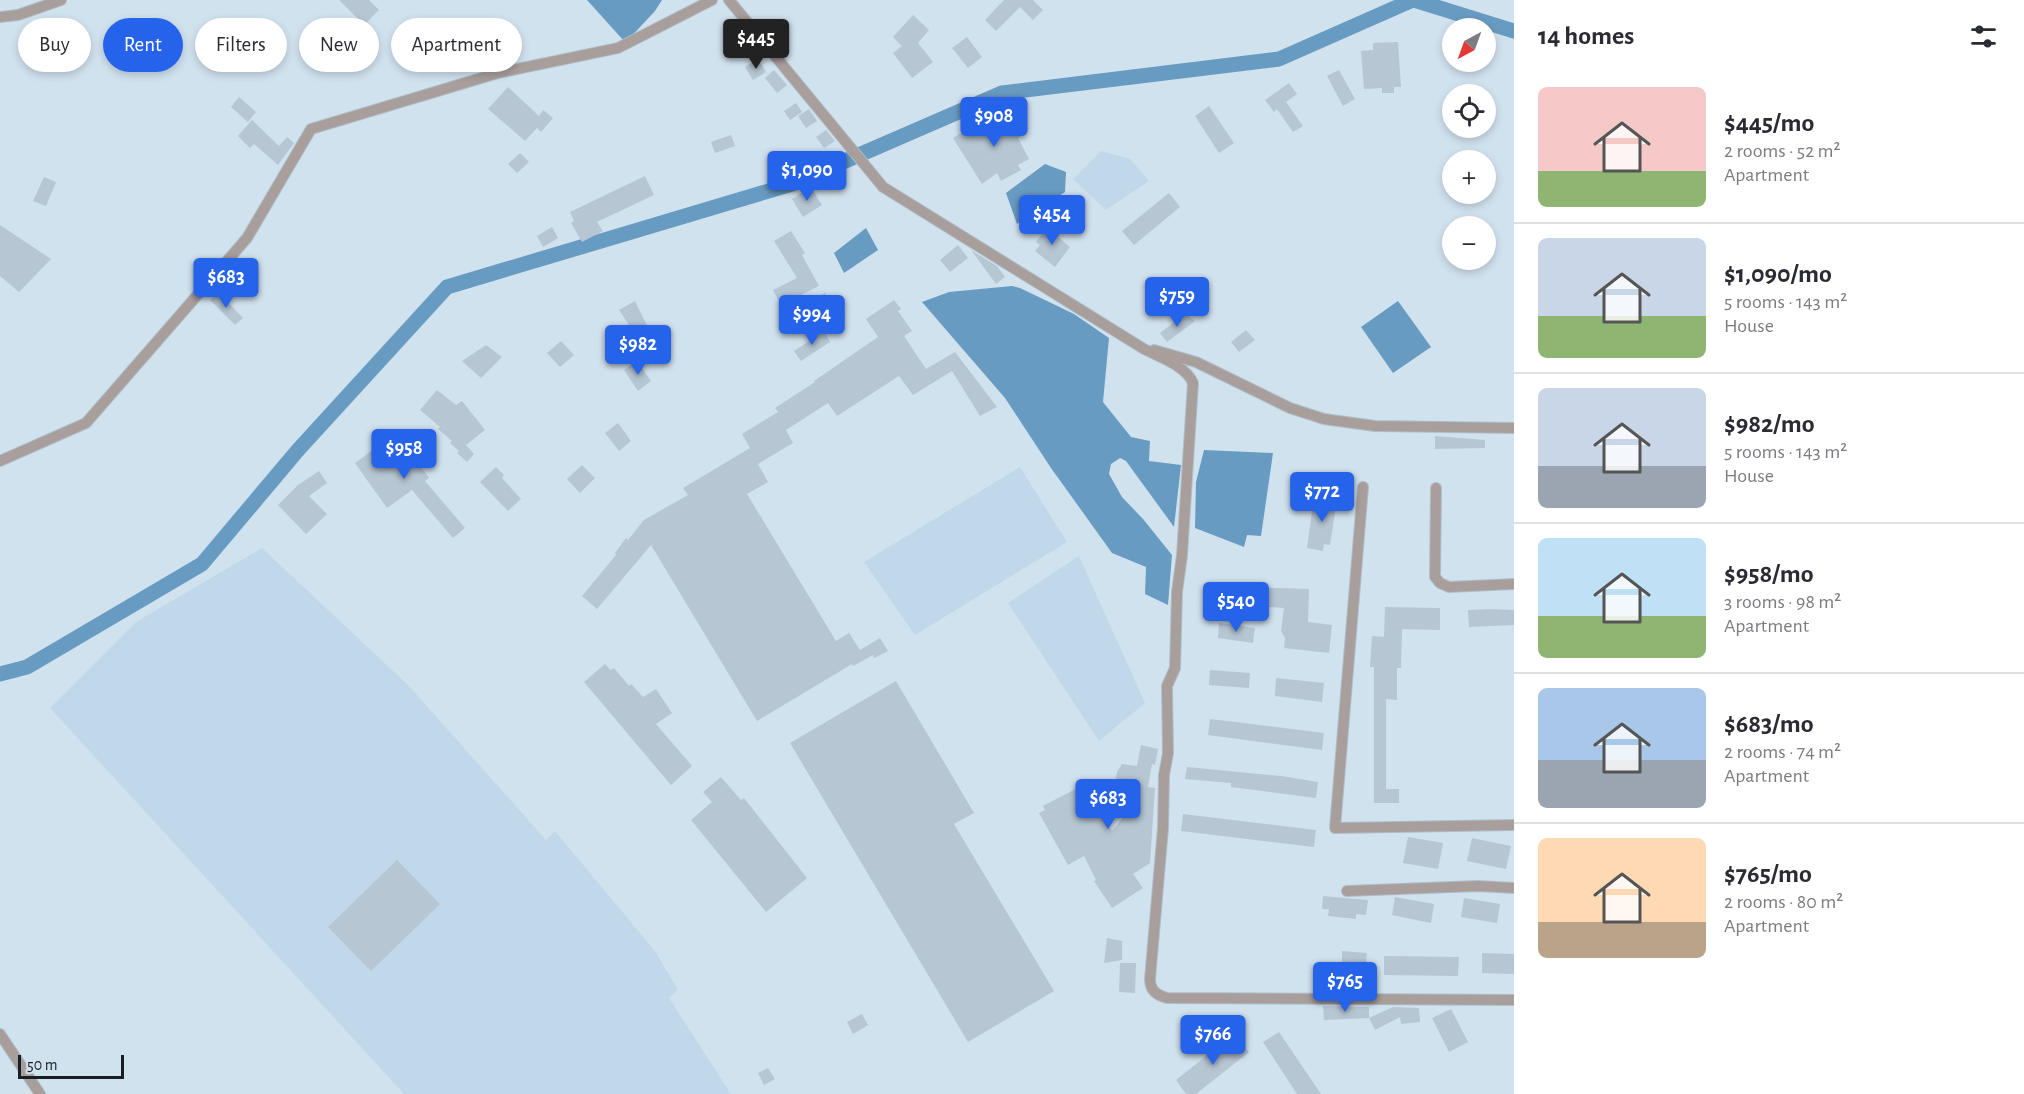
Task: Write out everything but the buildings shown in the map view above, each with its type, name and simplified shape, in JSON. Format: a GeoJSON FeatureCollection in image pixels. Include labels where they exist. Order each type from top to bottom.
{"type":"FeatureCollection","features":[{"type":"Feature","properties":{"kind":"street"},"geometry":{"type":"LineString","coordinates":[[0,17],[18,15],[61,0]]}},
{"type":"Feature","properties":{"kind":"street"},"geometry":{"type":"LineString","coordinates":[[0,461],[86,423],[247,238],[311,129],[498,73],[618,48],[712,0]]}},
{"type":"Feature","properties":{"kind":"street"},"geometry":{"type":"LineString","coordinates":[[729,0],[883,187],[1144,349],[1183,370],[1191,378],[1193,383],[1182,555],[1177,592],[1175,668],[1167,686],[1168,753],[1164,775],[1163,828],[1150,986],[1157,995],[1167,998],[1514,1000]]}},
{"type":"Feature","properties":{"kind":"street"},"geometry":{"type":"LineString","coordinates":[[1144,349],[1172,354],[1196,362],[1290,408],[1324,419],[1376,426],[1514,428]]}},
{"type":"Feature","properties":{"kind":"street"},"geometry":{"type":"LineString","coordinates":[[1364,487],[1335,828],[1514,825]]}},
{"type":"Feature","properties":{"kind":"street"},"geometry":{"type":"LineString","coordinates":[[1436,488],[1435,577],[1440,583],[1449,587],[1514,584]]}},
{"type":"Feature","properties":{"kind":"street"},"geometry":{"type":"LineString","coordinates":[[1347,891],[1478,886],[1514,888]]}},
{"type":"Feature","properties":{"kind":"street"},"geometry":{"type":"LineString","coordinates":[[0,1035],[40,1094]]}},
{"type":"Feature","properties":{"kind":"shaded area"},"geometry":{"type":"Polygon","coordinates":[[[1101,151],[1130,159],[1149,181],[1106,210],[1073,179],[1101,151]]]}},
{"type":"Feature","properties":{"kind":"shaded area"},"geometry":{"type":"Polygon","coordinates":[[[1020,467],[1067,542],[915,635],[864,562],[1020,467]]]}},
{"type":"Feature","properties":{"kind":"shaded area"},"geometry":{"type":"Polygon","coordinates":[[[262,548],[408,685],[546,840],[555,831],[655,951],[678,990],[669,998],[731,1094],[404,1094],[50,708],[136,622],[262,548]]]}},
{"type":"Feature","properties":{"kind":"shaded area"},"geometry":{"type":"Polygon","coordinates":[[[1079,556],[1145,703],[1099,741],[1008,603],[1079,556]]]}},
{"type":"Feature","properties":{"kind":"water"},"geometry":{"type":"Polygon","coordinates":[[[587,0],[662,0],[655,11],[628,40],[624,41],[587,0]]]}},
{"type":"Feature","properties":{"kind":"water"},"geometry":{"type":"Polygon","coordinates":[[[1045,164],[1066,172],[1065,192],[1017,224],[1006,193],[1045,164]]]}},
{"type":"Feature","properties":{"kind":"water"},"geometry":{"type":"Polygon","coordinates":[[[866,228],[878,250],[844,273],[834,253],[866,228]]]}},
{"type":"Feature","properties":{"kind":"water"},"geometry":{"type":"Polygon","coordinates":[[[1012,286],[1074,314],[1109,338],[1103,402],[1131,437],[1150,441],[1149,461],[1181,465],[1174,527],[1126,461],[1120,458],[1111,464],[1109,474],[1122,497],[1172,555],[1168,605],[1145,594],[1146,567],[1112,553],[1051,468],[1005,398],[922,302],[949,292],[1012,286]]]}},
{"type":"Feature","properties":{"kind":"water"},"geometry":{"type":"Polygon","coordinates":[[[1398,301],[1431,347],[1393,373],[1361,327],[1398,301]]]}},
{"type":"Feature","properties":{"kind":"water"},"geometry":{"type":"Polygon","coordinates":[[[1204,450],[1273,453],[1261,536],[1247,535],[1244,547],[1195,528],[1196,482],[1204,450]]]}},
{"type":"Feature","properties":{"kind":"waterway"},"geometry":{"type":"LineString","coordinates":[[0,674],[27,667],[202,564],[298,450],[447,287],[792,184],[1002,93],[1279,59],[1413,0]]}},
{"type":"Feature","properties":{"kind":"waterway"},"geometry":{"type":"LineString","coordinates":[[1414,0],[1514,31]]}}]}
